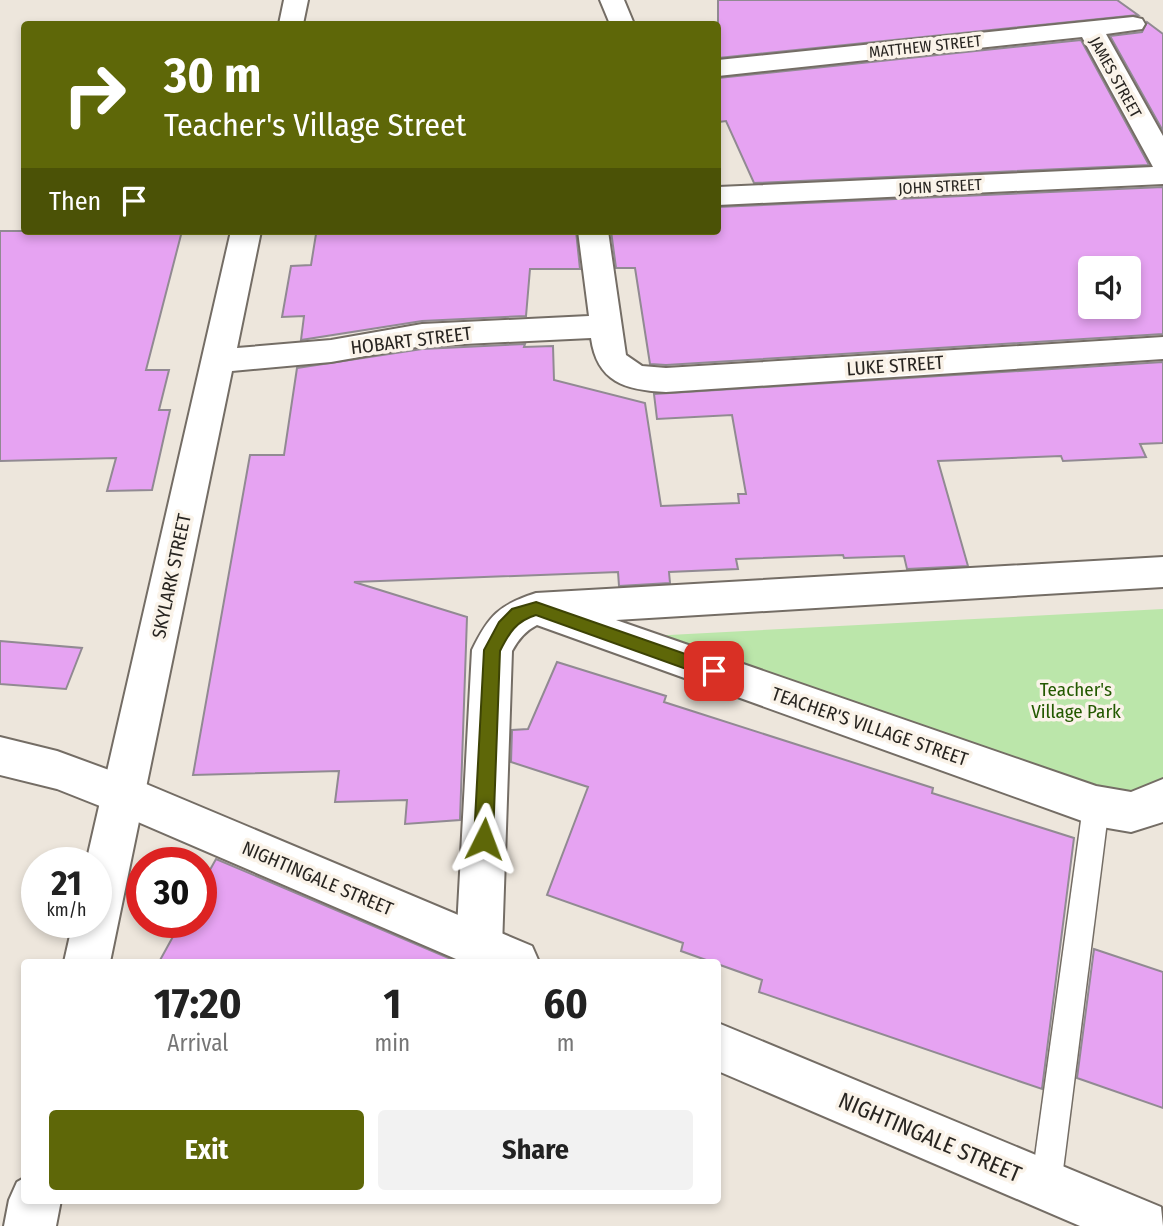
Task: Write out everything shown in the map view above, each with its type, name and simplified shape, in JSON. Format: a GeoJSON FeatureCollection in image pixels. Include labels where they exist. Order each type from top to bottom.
{"type":"FeatureCollection","features":[{"type":"Feature","properties":{"kind":"street"},"geometry":{"type":"LineString","coordinates":[[292,21],[296,0]]}},
{"type":"Feature","properties":{"kind":"street"},"geometry":{"type":"LineString","coordinates":[[612,0],[621,21]]}},
{"type":"Feature","properties":{"kind":"street","name":"MATTHEW STREET"},"geometry":{"type":"LineString","coordinates":[[721,68],[1133,23]]}},
{"type":"Feature","properties":{"kind":"street","name":"JAMES STREET"},"geometry":{"type":"LineString","coordinates":[[1090,28],[1163,161]]}},
{"type":"Feature","properties":{"kind":"street","name":"JOHN STREET"},"geometry":{"type":"LineString","coordinates":[[721,196],[1163,176]]}},
{"type":"Feature","properties":{"kind":"street","name":"SKYLARK STREET"},"geometry":{"type":"LineString","coordinates":[[112,849],[245,235]]}},
{"type":"Feature","properties":{"kind":"street"},"geometry":{"type":"LineString","coordinates":[[593,235],[604,326]]}},
{"type":"Feature","properties":{"kind":"street","name":"HOBART STREET"},"geometry":{"type":"LineString","coordinates":[[218,361],[331,351],[422,335],[604,326]]}},
{"type":"Feature","properties":{"kind":"street","name":"LUKE STREET"},"geometry":{"type":"LineString","coordinates":[[604,326],[610,358],[616,367],[627,374],[645,379],[666,380],[1163,348]]}},
{"type":"Feature","properties":{"kind":"street"},"geometry":{"type":"LineString","coordinates":[[498,955],[492,650],[505,626],[518,614],[536,609],[1163,572]]}},
{"type":"Feature","properties":{"kind":"street","name":"TEACHER'S VILLAGE STREET"},"geometry":{"type":"LineString","coordinates":[[536,609],[1096,806],[1125,814],[1149,809],[1163,799]]}},
{"type":"Feature","properties":{"kind":"street","name":"NIGHTINGALE STREET"},"geometry":{"type":"LineString","coordinates":[[0,757],[57,770],[124,795],[498,955]]}},
{"type":"Feature","properties":{"kind":"street","name":"SKYLARK STREET"},"geometry":{"type":"LineString","coordinates":[[88,959],[92,938]]}},
{"type":"Feature","properties":{"kind":"street","name":"NIGHTINGALE STREET"},"geometry":{"type":"LineString","coordinates":[[721,1048],[1142,1226]]}},
{"type":"Feature","properties":{"kind":"street"},"geometry":{"type":"LineString","coordinates":[[30,1226],[34,1204]]}},
{"type":"Feature","properties":{"kind":"lane"},"geometry":{"type":"LineString","coordinates":[[1046,1186],[1096,806]]}},
{"type":"Feature","properties":{"kind":"green space","name":"Teacher's Village Park"},"geometry":{"type":"Polygon","coordinates":[[[1163,609],[1163,793],[1147,815],[631,637],[1163,609]]]}},
{"type":"Feature","properties":{"kind":"building"},"geometry":{"type":"Polygon","coordinates":[[[718,0],[1117,0],[1138,15],[721,58],[721,21],[718,21],[718,0]]]}},
{"type":"Feature","properties":{"kind":"building"},"geometry":{"type":"Polygon","coordinates":[[[1147,22],[1163,34],[1163,131],[1110,36],[1142,32],[1147,22]]]}},
{"type":"Feature","properties":{"kind":"building"},"geometry":{"type":"Polygon","coordinates":[[[1081,40],[1149,165],[754,183],[726,121],[721,122],[721,78],[1081,40]]]}},
{"type":"Feature","properties":{"kind":"building"},"geometry":{"type":"Polygon","coordinates":[[[1163,187],[1163,334],[650,364],[635,268],[616,268],[612,235],[721,235],[721,207],[1163,187]]]}},
{"type":"Feature","properties":{"kind":"building"},"geometry":{"type":"Polygon","coordinates":[[[0,231],[21,231],[21,235],[181,235],[146,370],[169,370],[159,410],[170,410],[152,490],[107,491],[116,458],[0,461],[0,231]]]}},
{"type":"Feature","properties":{"kind":"building"},"geometry":{"type":"Polygon","coordinates":[[[316,235],[576,235],[580,269],[530,269],[526,316],[422,321],[301,340],[304,316],[282,317],[291,266],[311,265],[316,235]]]}},
{"type":"Feature","properties":{"kind":"building"},"geometry":{"type":"Polygon","coordinates":[[[525,344],[524,347],[553,346],[554,380],[645,403],[661,506],[739,503],[738,494],[746,494],[732,415],[657,419],[654,394],[1163,362],[1163,443],[1140,444],[1146,457],[1063,461],[1061,456],[938,461],[968,566],[907,569],[904,556],[844,558],[843,555],[736,559],[738,569],[669,572],[670,583],[619,586],[618,572],[354,582],[467,617],[460,820],[405,824],[407,800],[335,802],[339,771],[193,775],[250,455],[284,455],[297,368],[422,349],[525,344]]]}},
{"type":"Feature","properties":{"kind":"building"},"geometry":{"type":"Polygon","coordinates":[[[0,641],[82,648],[66,689],[0,684],[0,641]]]}},
{"type":"Feature","properties":{"kind":"building"},"geometry":{"type":"Polygon","coordinates":[[[557,662],[666,696],[664,702],[933,788],[932,793],[1074,838],[1042,1089],[759,992],[762,980],[721,965],[721,959],[703,959],[681,951],[683,943],[547,895],[588,787],[511,762],[512,730],[528,729],[557,662]]]}},
{"type":"Feature","properties":{"kind":"building"},"geometry":{"type":"Polygon","coordinates":[[[217,859],[451,959],[161,959],[172,938],[217,938],[217,859]]]}},
{"type":"Feature","properties":{"kind":"building"},"geometry":{"type":"Polygon","coordinates":[[[1094,949],[1163,972],[1163,1108],[1077,1078],[1094,949]]]}},
{"type":"Feature","properties":{"kind":"route"},"geometry":{"type":"LineString","coordinates":[[484,839],[492,650],[505,626],[518,614],[536,609],[714,671]]}}]}
